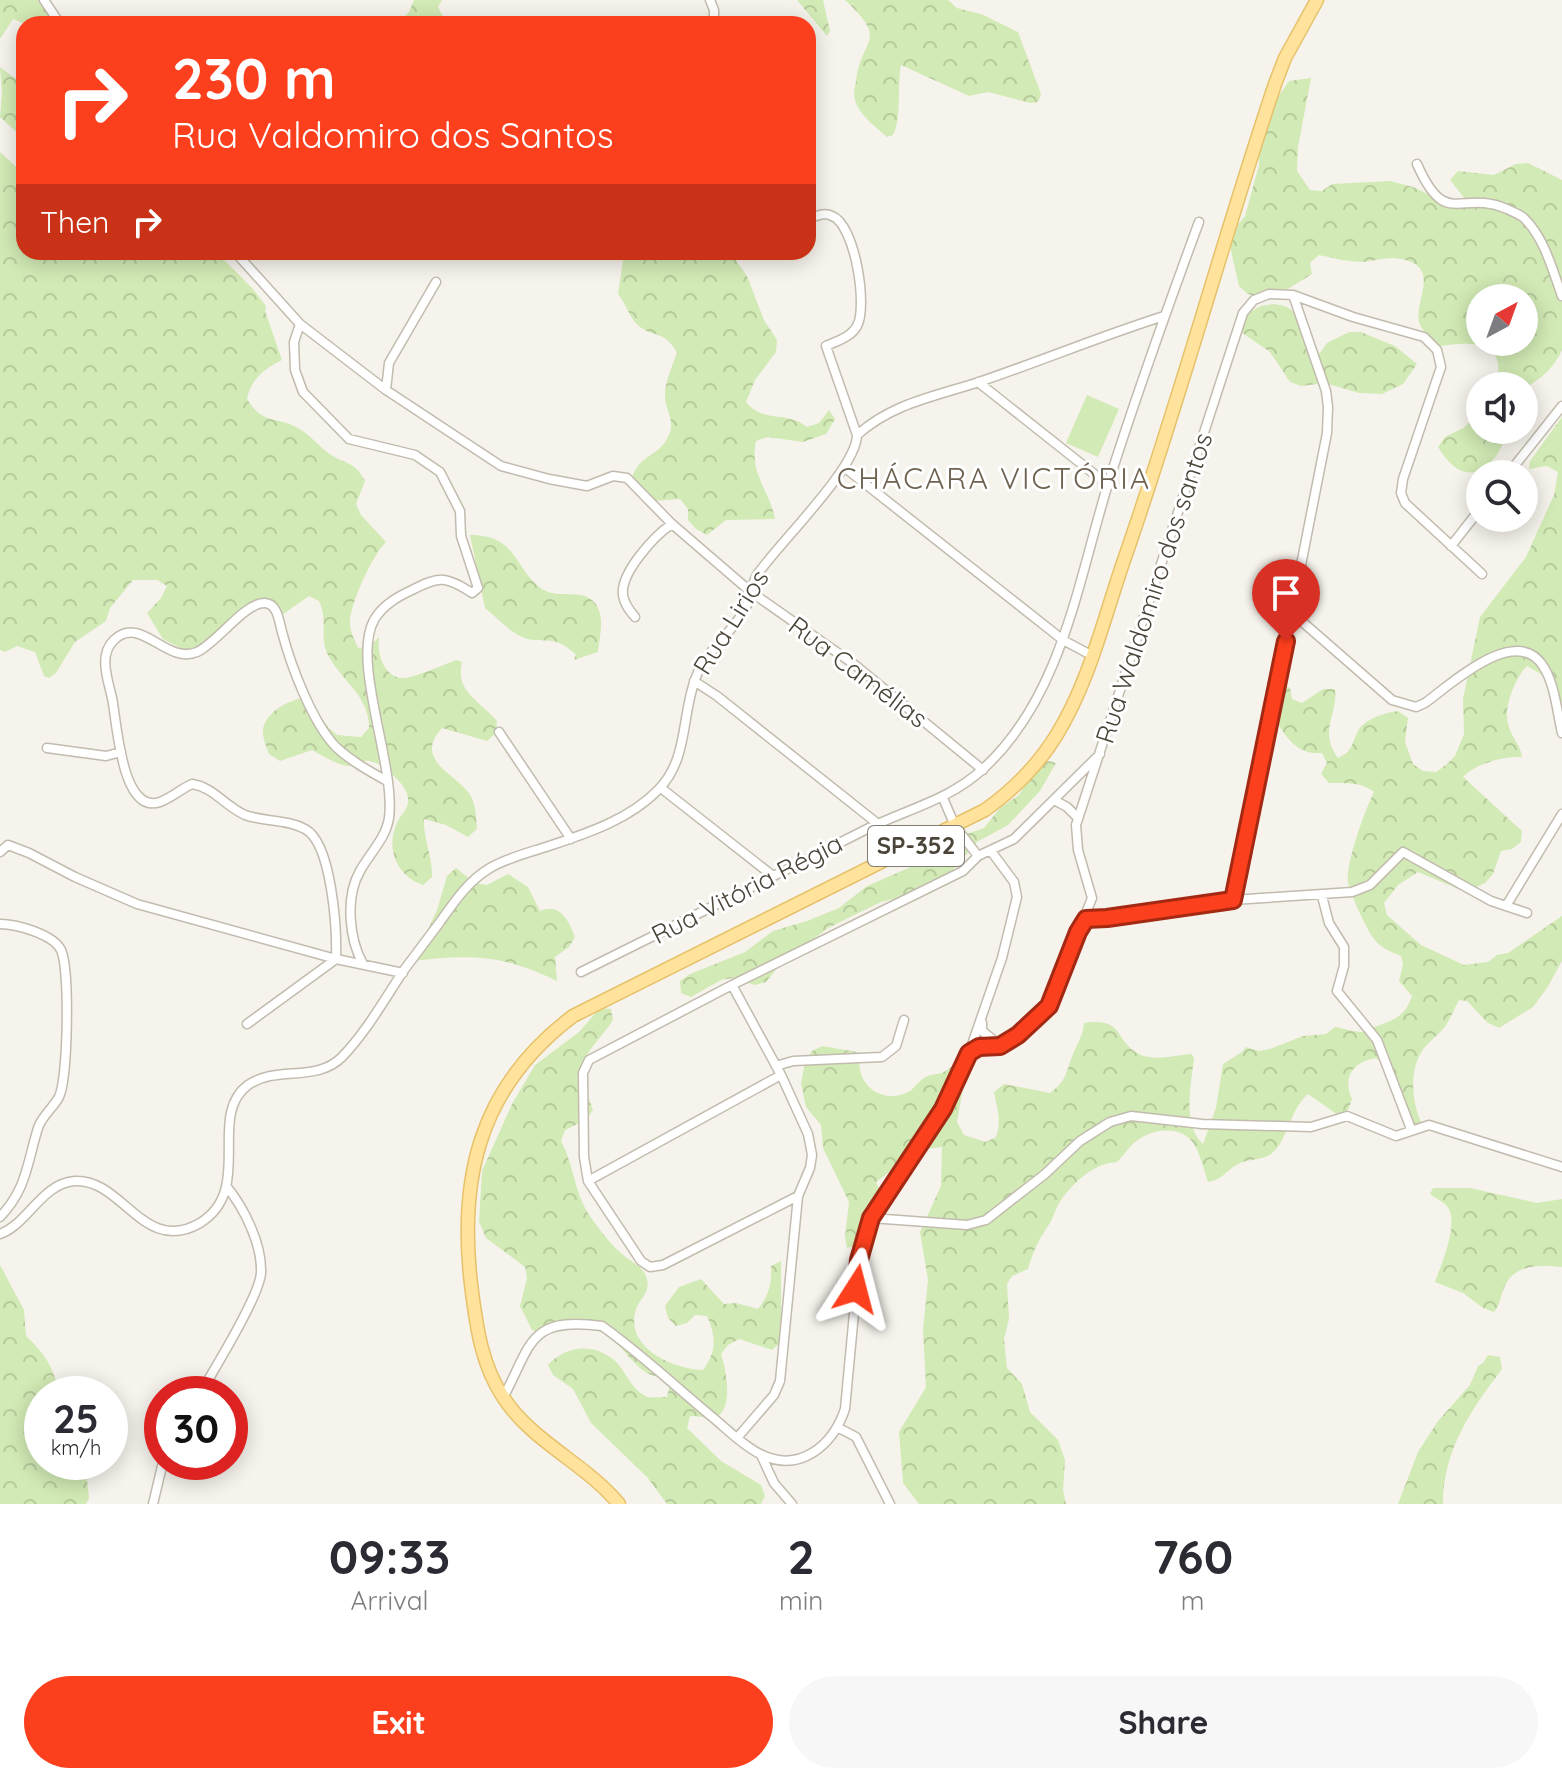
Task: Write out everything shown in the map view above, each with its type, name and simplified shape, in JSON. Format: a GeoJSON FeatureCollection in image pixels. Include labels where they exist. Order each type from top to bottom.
{"type":"FeatureCollection","features":[{"type":"Feature","properties":{"kind":"main road","name":"SP-352"},"geometry":{"type":"LineString","coordinates":[[619,1504],[596,1481],[538,1436],[503,1398],[490,1375],[482,1352],[468,1262],[467,1229],[469,1198],[483,1130],[507,1083],[523,1061],[556,1029],[602,1000],[985,810],[1004,796],[1039,758],[1069,712],[1091,655],[1134,532],[1275,84],[1285,58],[1317,0]]}},
{"type":"Feature","properties":{"kind":"street"},"geometry":{"type":"LineString","coordinates":[[1417,164],[1432,193],[1446,203],[1456,206],[1475,203],[1496,205],[1521,215],[1539,236],[1562,296]]}},
{"type":"Feature","properties":{"kind":"street"},"geometry":{"type":"LineString","coordinates":[[816,216],[832,216],[841,222],[860,272],[860,322],[852,334],[826,346],[857,435],[898,406],[978,382],[1164,316]]}},
{"type":"Feature","properties":{"kind":"street","name":"Rua Vitória Régia"},"geometry":{"type":"LineString","coordinates":[[581,972],[878,824],[943,798],[983,770],[1017,731],[1063,640],[1108,485],[1199,222]]}},
{"type":"Feature","properties":{"kind":"street"},"geometry":{"type":"LineString","coordinates":[[242,260],[300,324],[386,390]]}},
{"type":"Feature","properties":{"kind":"street"},"geometry":{"type":"LineString","coordinates":[[386,390],[389,363],[436,282]]}},
{"type":"Feature","properties":{"kind":"street","name":"Rua Waldomiro dos santos"},"geometry":{"type":"LineString","coordinates":[[1086,919],[1092,898],[1078,850],[1078,818],[1243,313],[1254,300],[1269,294],[1293,295]]}},
{"type":"Feature","properties":{"kind":"street"},"geometry":{"type":"LineString","coordinates":[[1233,900],[1327,433],[1326,391],[1293,295]]}},
{"type":"Feature","properties":{"kind":"street"},"geometry":{"type":"LineString","coordinates":[[1293,295],[1353,317],[1424,337],[1437,350],[1441,367],[1401,493],[1405,503],[1482,574]]}},
{"type":"Feature","properties":{"kind":"street"},"geometry":{"type":"LineString","coordinates":[[300,324],[294,342],[295,370],[303,392],[349,439],[415,455],[440,472],[460,511],[461,536],[478,588],[472,593],[450,580],[440,578],[394,599],[373,621],[367,653],[387,781],[389,820],[384,834],[359,874],[352,906],[355,950],[363,964]]}},
{"type":"Feature","properties":{"kind":"street"},"geometry":{"type":"LineString","coordinates":[[978,382],[1108,485]]}},
{"type":"Feature","properties":{"kind":"street","name":"Rua Camélias"},"geometry":{"type":"LineString","coordinates":[[386,390],[501,466],[587,486],[613,476],[627,478],[672,524],[751,592],[855,665],[983,770]]}},
{"type":"Feature","properties":{"kind":"street"},"geometry":{"type":"LineString","coordinates":[[1519,460],[1562,406]]}},
{"type":"Feature","properties":{"kind":"street","name":"Rua Lirios"},"geometry":{"type":"LineString","coordinates":[[403,973],[471,882],[491,868],[624,816],[661,788],[681,752],[694,681],[700,667],[746,607],[755,579],[844,467],[857,446],[857,435]]}},
{"type":"Feature","properties":{"kind":"street"},"geometry":{"type":"LineString","coordinates":[[844,467],[1063,640],[1091,655]]}},
{"type":"Feature","properties":{"kind":"street"},"geometry":{"type":"LineString","coordinates":[[635,617],[626,607],[622,594],[624,582],[632,566],[660,531],[672,524]]}},
{"type":"Feature","properties":{"kind":"street"},"geometry":{"type":"LineString","coordinates":[[1451,546],[1466,527]]}},
{"type":"Feature","properties":{"kind":"street"},"geometry":{"type":"LineString","coordinates":[[336,959],[337,939],[329,875],[324,852],[317,838],[308,830],[235,811],[201,785],[192,784],[161,802],[151,803],[138,797],[128,781],[121,752],[105,661],[108,648],[114,639],[137,632],[164,649],[193,654],[210,645],[253,606],[262,603],[271,605],[277,613],[294,669],[334,744],[352,761],[387,781]]}},
{"type":"Feature","properties":{"kind":"street"},"geometry":{"type":"LineString","coordinates":[[1291,612],[1375,687],[1404,706],[1416,707],[1425,703],[1500,653],[1528,653],[1541,662],[1548,675],[1562,733]]}},
{"type":"Feature","properties":{"kind":"street"},"geometry":{"type":"LineString","coordinates":[[694,681],[878,824]]}},
{"type":"Feature","properties":{"kind":"street"},"geometry":{"type":"LineString","coordinates":[[499,732],[571,839]]}},
{"type":"Feature","properties":{"kind":"street"},"geometry":{"type":"LineString","coordinates":[[47,748],[106,756],[121,752]]}},
{"type":"Feature","properties":{"kind":"street"},"geometry":{"type":"LineString","coordinates":[[798,1196],[663,1265],[650,1267],[641,1261],[588,1181],[584,1157],[583,1073],[589,1060],[732,985],[963,871],[978,856],[1014,839],[1101,753]]}},
{"type":"Feature","properties":{"kind":"street"},"geometry":{"type":"LineString","coordinates":[[661,788],[773,876]]}},
{"type":"Feature","properties":{"kind":"street"},"geometry":{"type":"LineString","coordinates":[[943,798],[955,826],[978,856]]}},
{"type":"Feature","properties":{"kind":"street"},"geometry":{"type":"LineString","coordinates":[[1054,800],[1078,818]]}},
{"type":"Feature","properties":{"kind":"street"},"geometry":{"type":"LineString","coordinates":[[1506,906],[1562,814]]}},
{"type":"Feature","properties":{"kind":"street"},"geometry":{"type":"LineString","coordinates":[[0,1234],[14,1226],[45,1195],[75,1181],[90,1183],[111,1195],[138,1218],[169,1231],[186,1229],[200,1222],[222,1202],[227,1187],[232,1112],[236,1098],[245,1087],[260,1078],[318,1072],[330,1067],[379,1012],[403,973],[336,959],[137,904],[29,853],[4,849]]}},
{"type":"Feature","properties":{"kind":"street"},"geometry":{"type":"LineString","coordinates":[[503,1398],[527,1346],[538,1334],[555,1326],[579,1323],[602,1326],[761,1455],[779,1460],[798,1459],[813,1454],[829,1442],[839,1428],[845,1409],[859,1260],[871,1218],[943,1109],[969,1053],[1002,958],[1017,897],[1014,882],[991,851]]}},
{"type":"Feature","properties":{"kind":"street"},"geometry":{"type":"LineString","coordinates":[[969,1053],[979,1047],[1000,1046],[1018,1035],[1049,1006],[1086,919],[1233,900],[1352,892],[1370,885],[1403,852],[1491,901],[1527,913]]}},
{"type":"Feature","properties":{"kind":"street"},"geometry":{"type":"LineString","coordinates":[[1322,896],[1329,923],[1344,947],[1344,966],[1337,991],[1377,1040],[1411,1129]]}},
{"type":"Feature","properties":{"kind":"street"},"geometry":{"type":"LineString","coordinates":[[0,924],[26,928],[51,940],[61,949],[69,1000],[60,1095],[39,1124],[21,1190],[0,1217]]}},
{"type":"Feature","properties":{"kind":"street"},"geometry":{"type":"LineString","coordinates":[[247,1024],[336,959]]}},
{"type":"Feature","properties":{"kind":"street"},"geometry":{"type":"LineString","coordinates":[[732,985],[778,1070],[808,1134],[812,1155],[798,1196],[780,1381],[774,1395],[737,1438]]}},
{"type":"Feature","properties":{"kind":"street"},"geometry":{"type":"LineString","coordinates":[[982,1016],[982,1031],[1000,1046]]}},
{"type":"Feature","properties":{"kind":"street"},"geometry":{"type":"LineString","coordinates":[[588,1181],[793,1061],[882,1057],[896,1046],[904,1020]]}},
{"type":"Feature","properties":{"kind":"street"},"geometry":{"type":"LineString","coordinates":[[871,1218],[967,1225],[986,1220],[1045,1174],[1080,1141],[1110,1122],[1131,1116],[1202,1124],[1311,1127],[1347,1116],[1396,1136],[1429,1125],[1562,1167]]}},
{"type":"Feature","properties":{"kind":"street"},"geometry":{"type":"LineString","coordinates":[[210,1376],[262,1275],[259,1253],[242,1207],[227,1187]]}},
{"type":"Feature","properties":{"kind":"street"},"geometry":{"type":"LineString","coordinates":[[839,1428],[856,1437],[890,1504]]}},
{"type":"Feature","properties":{"kind":"street"},"geometry":{"type":"LineString","coordinates":[[761,1455],[774,1483],[792,1504]]}},
{"type":"Feature","properties":{"kind":"street"},"geometry":{"type":"LineString","coordinates":[[153,1504],[159,1480]]}},
{"type":"Feature","properties":{"kind":"green space"},"geometry":{"type":"Polygon","coordinates":[[[0,0],[47,0],[61,16],[16,16],[16,20],[13,19],[0,39],[0,0]]]}},
{"type":"Feature","properties":{"kind":"green space"},"geometry":{"type":"Polygon","coordinates":[[[414,0],[442,0],[438,7],[444,16],[405,16],[414,0]]]}},
{"type":"Feature","properties":{"kind":"green space"},"geometry":{"type":"Polygon","coordinates":[[[797,0],[823,0],[830,31],[827,36],[816,23],[816,16],[810,16],[797,0]]]}},
{"type":"Feature","properties":{"kind":"green space"},"geometry":{"type":"Polygon","coordinates":[[[845,0],[948,0],[957,8],[981,14],[1018,32],[1041,94],[1038,102],[1030,103],[988,92],[969,96],[901,65],[896,128],[893,135],[887,137],[864,116],[855,100],[859,67],[870,32],[859,14],[845,0]]]}},
{"type":"Feature","properties":{"kind":"green space"},"geometry":{"type":"Polygon","coordinates":[[[0,67],[16,79],[16,132],[0,117],[0,67]]]}},
{"type":"Feature","properties":{"kind":"green space"},"geometry":{"type":"Polygon","coordinates":[[[1311,78],[1298,147],[1297,171],[1310,190],[1322,191],[1332,184],[1390,181],[1413,187],[1456,207],[1465,199],[1450,180],[1458,171],[1494,175],[1516,164],[1528,163],[1562,180],[1562,350],[1541,377],[1538,379],[1538,372],[1498,372],[1494,356],[1538,356],[1538,284],[1466,284],[1466,344],[1440,346],[1420,326],[1418,313],[1424,285],[1420,269],[1401,259],[1357,262],[1319,255],[1310,263],[1312,274],[1270,300],[1248,294],[1239,286],[1231,251],[1232,232],[1245,216],[1259,165],[1259,134],[1273,104],[1289,81],[1311,78]]]}},
{"type":"Feature","properties":{"kind":"green space"},"geometry":{"type":"Polygon","coordinates":[[[0,152],[16,167],[16,260],[224,260],[266,306],[282,360],[259,375],[247,399],[258,413],[298,428],[333,456],[357,469],[365,481],[356,504],[361,515],[386,542],[369,568],[353,605],[350,626],[358,648],[370,646],[379,637],[382,663],[390,673],[401,678],[457,660],[462,662],[465,688],[497,721],[496,733],[487,741],[442,728],[432,748],[438,764],[473,800],[477,829],[468,837],[446,825],[424,819],[432,877],[423,885],[405,875],[395,859],[394,830],[408,799],[404,787],[389,772],[377,763],[368,761],[352,766],[342,765],[312,750],[280,761],[269,754],[264,738],[265,722],[281,706],[302,698],[308,698],[337,735],[361,737],[369,728],[365,707],[334,666],[326,650],[319,601],[309,596],[282,615],[276,609],[258,608],[203,645],[184,650],[163,639],[147,613],[167,586],[157,580],[133,580],[110,608],[106,621],[75,642],[56,673],[49,678],[44,676],[35,652],[17,646],[5,652],[0,650],[0,152]]]}},
{"type":"Feature","properties":{"kind":"green space"},"geometry":{"type":"Polygon","coordinates":[[[623,260],[736,260],[747,276],[764,320],[777,340],[776,352],[755,380],[746,402],[760,413],[791,419],[807,427],[819,423],[829,410],[835,419],[826,434],[803,442],[768,437],[756,441],[755,463],[775,519],[726,520],[707,535],[688,520],[688,509],[680,499],[654,501],[630,484],[638,466],[668,437],[671,421],[665,389],[677,352],[663,337],[637,324],[618,294],[623,260]]]}},
{"type":"Feature","properties":{"kind":"green space"},"geometry":{"type":"Polygon","coordinates":[[[1261,306],[1284,306],[1296,315],[1309,354],[1320,353],[1327,343],[1349,332],[1361,332],[1395,346],[1417,364],[1403,384],[1382,394],[1359,393],[1325,383],[1301,386],[1290,382],[1270,352],[1241,332],[1245,315],[1261,306]]]}},
{"type":"Feature","properties":{"kind":"green space"},"geometry":{"type":"Polygon","coordinates":[[[1087,395],[1119,409],[1098,457],[1066,443],[1087,395]]]}},
{"type":"Feature","properties":{"kind":"green space"},"geometry":{"type":"Polygon","coordinates":[[[1562,417],[1562,718],[1560,699],[1554,686],[1527,666],[1514,686],[1507,712],[1509,727],[1522,757],[1490,762],[1463,777],[1522,831],[1521,842],[1512,849],[1501,851],[1493,874],[1485,883],[1474,888],[1463,891],[1418,872],[1398,885],[1384,903],[1387,915],[1421,945],[1464,965],[1488,962],[1497,955],[1508,953],[1562,916],[1562,961],[1547,988],[1533,1007],[1499,1028],[1488,1023],[1467,1001],[1459,1000],[1444,1028],[1422,1051],[1415,1069],[1413,1090],[1425,1129],[1411,1128],[1403,1118],[1399,1084],[1376,1058],[1361,1063],[1349,1077],[1352,1099],[1348,1110],[1338,1115],[1308,1094],[1296,1109],[1282,1141],[1271,1154],[1240,1163],[1213,1181],[1208,1182],[1190,1139],[1169,1130],[1146,1135],[1117,1162],[1100,1166],[1085,1175],[1059,1203],[1028,1269],[1012,1276],[1007,1284],[1009,1319],[1004,1339],[1007,1368],[1022,1384],[1030,1412],[1058,1440],[1065,1460],[1063,1490],[1066,1504],[919,1504],[903,1483],[899,1432],[926,1387],[923,1330],[928,1280],[920,1232],[941,1186],[942,1147],[919,1150],[876,1182],[880,1191],[869,1206],[862,1237],[858,1245],[847,1248],[845,1237],[849,1202],[823,1148],[821,1125],[806,1107],[801,1084],[805,1061],[812,1051],[822,1046],[857,1052],[867,1085],[887,1096],[910,1091],[924,1078],[952,1066],[964,1067],[969,1077],[963,1088],[957,1122],[964,1135],[986,1142],[996,1137],[999,1125],[994,1092],[1004,1084],[1050,1093],[1065,1075],[1084,1023],[1107,1024],[1141,1055],[1160,1058],[1192,1054],[1190,1115],[1196,1136],[1203,1144],[1216,1108],[1223,1064],[1246,1047],[1259,1051],[1270,1049],[1303,1036],[1326,1034],[1335,1027],[1364,1031],[1400,1015],[1412,996],[1399,981],[1403,965],[1401,956],[1374,939],[1359,912],[1348,882],[1353,850],[1374,792],[1358,785],[1329,783],[1321,774],[1327,763],[1322,753],[1311,753],[1294,744],[1264,701],[1279,682],[1290,688],[1292,699],[1302,703],[1323,689],[1335,689],[1329,731],[1332,748],[1338,758],[1349,751],[1360,728],[1369,720],[1398,711],[1408,718],[1405,742],[1413,764],[1423,771],[1436,772],[1446,765],[1455,756],[1464,734],[1463,699],[1480,617],[1526,557],[1554,495],[1558,472],[1547,466],[1538,468],[1538,460],[1531,460],[1562,417]]]}},
{"type":"Feature","properties":{"kind":"green space"},"geometry":{"type":"Polygon","coordinates":[[[1465,427],[1466,444],[1503,444],[1493,460],[1466,460],[1466,472],[1453,466],[1438,447],[1445,437],[1465,427]]]}},
{"type":"Feature","properties":{"kind":"green space"},"geometry":{"type":"Polygon","coordinates":[[[470,535],[497,540],[542,589],[555,594],[576,594],[595,603],[601,621],[598,652],[574,660],[576,655],[568,648],[555,642],[522,637],[485,608],[470,535]]]}},
{"type":"Feature","properties":{"kind":"green space"},"geometry":{"type":"Polygon","coordinates":[[[1049,761],[1056,763],[1040,791],[1008,825],[977,842],[946,878],[915,894],[881,902],[828,928],[781,963],[766,982],[755,985],[732,978],[721,980],[691,997],[681,993],[680,981],[690,974],[745,952],[773,931],[839,908],[867,886],[913,866],[952,839],[984,828],[1000,808],[1019,795],[1038,765],[1049,761]]]}},
{"type":"Feature","properties":{"kind":"green space"},"geometry":{"type":"Polygon","coordinates":[[[456,868],[475,883],[487,885],[508,874],[528,887],[540,911],[553,909],[563,915],[575,937],[569,947],[555,957],[557,981],[503,961],[470,957],[413,961],[437,910],[447,876],[456,868]]]}},
{"type":"Feature","properties":{"kind":"green space"},"geometry":{"type":"Polygon","coordinates":[[[600,1008],[611,1009],[613,1020],[587,1055],[577,1079],[585,1088],[593,1110],[586,1120],[565,1130],[561,1141],[590,1216],[613,1246],[645,1274],[648,1286],[635,1313],[634,1326],[645,1347],[679,1366],[703,1370],[714,1344],[707,1316],[695,1315],[687,1323],[676,1326],[668,1318],[665,1306],[679,1287],[701,1279],[724,1304],[736,1303],[758,1309],[769,1289],[771,1266],[781,1261],[781,1342],[772,1350],[739,1339],[728,1345],[721,1354],[727,1388],[722,1413],[707,1418],[690,1416],[687,1428],[721,1461],[761,1485],[765,1496],[761,1504],[667,1504],[647,1477],[591,1423],[573,1389],[553,1375],[548,1365],[571,1350],[597,1351],[614,1360],[637,1390],[648,1397],[667,1397],[671,1379],[647,1373],[603,1333],[586,1329],[547,1333],[532,1330],[520,1306],[527,1278],[525,1267],[486,1238],[479,1222],[482,1171],[512,1104],[535,1065],[579,1032],[600,1008]]]}},
{"type":"Feature","properties":{"kind":"green space"},"geometry":{"type":"Polygon","coordinates":[[[1433,1188],[1470,1188],[1537,1203],[1562,1199],[1562,1267],[1528,1267],[1514,1274],[1508,1280],[1494,1312],[1463,1293],[1435,1282],[1448,1244],[1451,1223],[1447,1206],[1430,1194],[1433,1188]]]}},
{"type":"Feature","properties":{"kind":"green space"},"geometry":{"type":"Polygon","coordinates":[[[0,1265],[24,1310],[26,1336],[39,1349],[54,1376],[24,1376],[24,1480],[87,1480],[89,1498],[86,1504],[0,1504],[0,1265]]]}},
{"type":"Feature","properties":{"kind":"green space"},"geometry":{"type":"Polygon","coordinates":[[[1488,1355],[1500,1357],[1502,1369],[1470,1415],[1453,1448],[1444,1484],[1443,1504],[1398,1504],[1418,1452],[1438,1421],[1470,1385],[1478,1366],[1488,1355]]]}},
{"type":"Feature","properties":{"kind":"district","name":"CHÁCARA VICTÓRIA"},"geometry":{"type":"Point","coordinates":[994,479]}},
{"type":"Feature","properties":{"kind":"route"},"geometry":{"type":"LineString","coordinates":[[856,1289],[859,1260],[871,1218],[943,1109],[969,1053],[979,1047],[1000,1046],[1018,1035],[1049,1006],[1086,919],[1233,900],[1286,641]]}}]}
